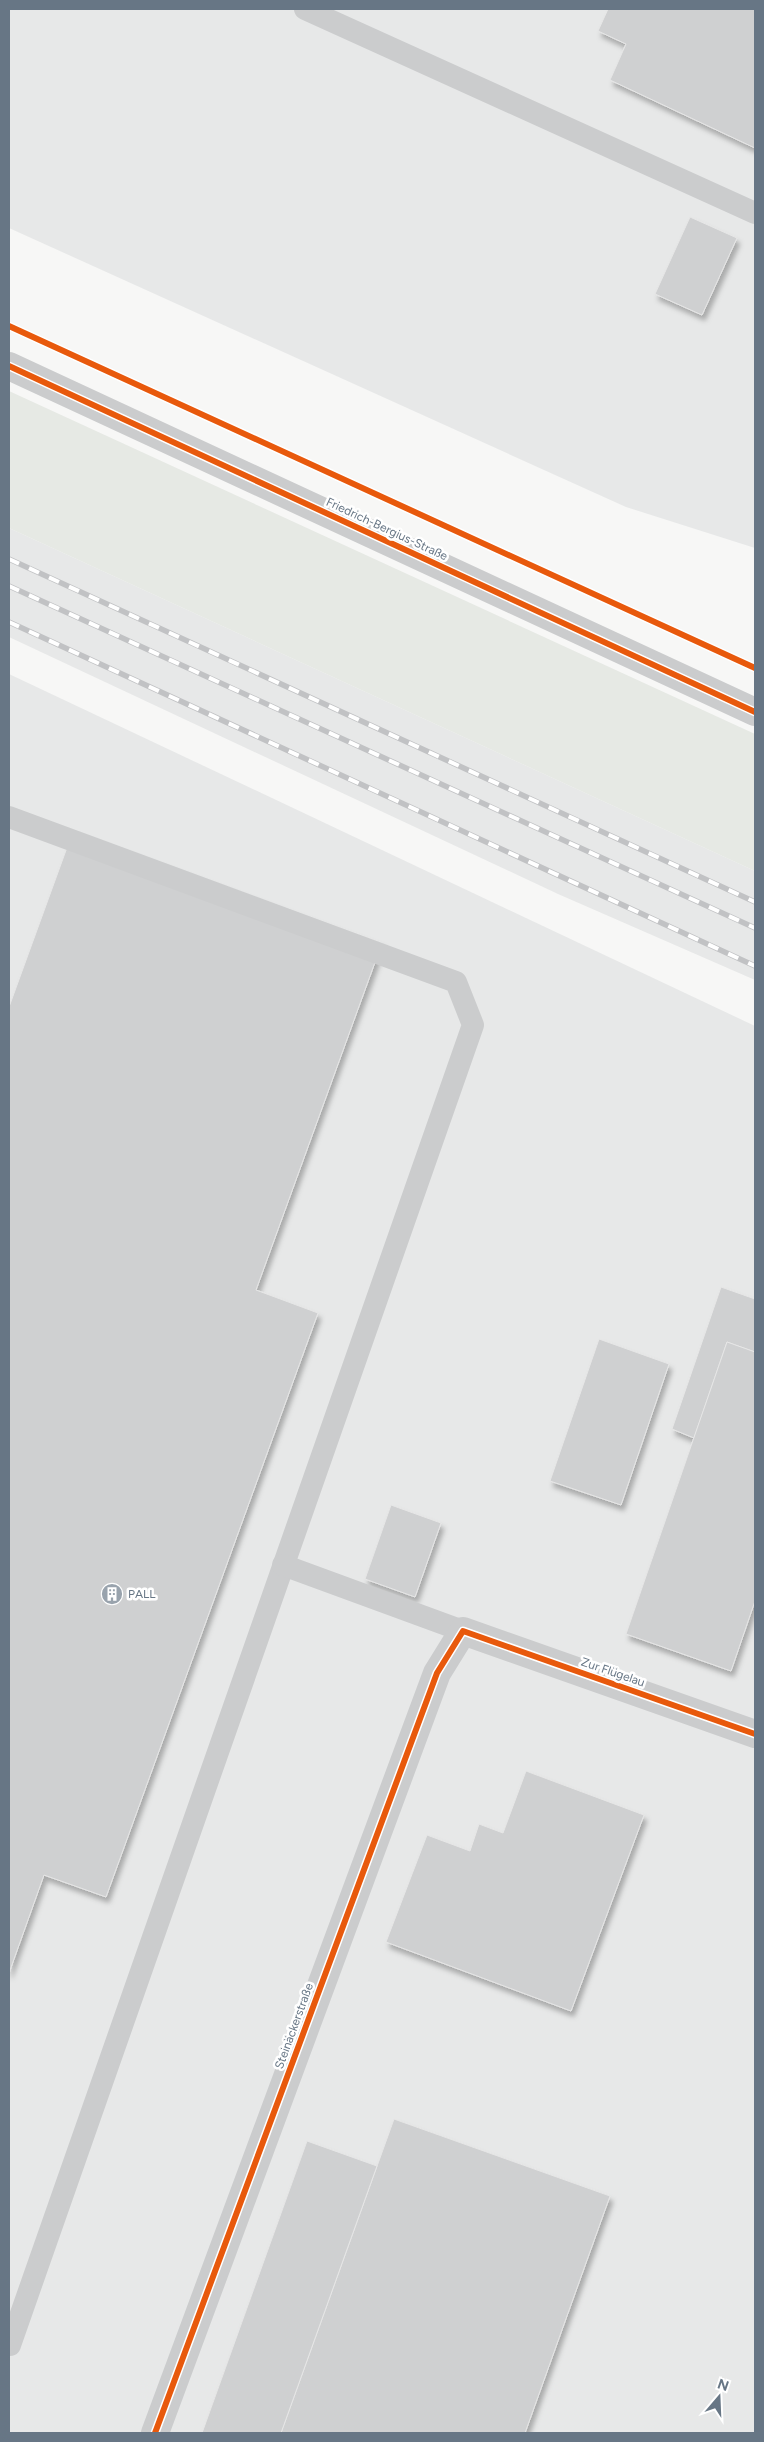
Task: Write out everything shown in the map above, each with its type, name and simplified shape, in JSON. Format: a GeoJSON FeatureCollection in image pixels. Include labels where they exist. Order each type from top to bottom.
{"type":"FeatureCollection","features":[{"type":"Feature","properties":{"kind":"street","name":"Friedrich-Bergius-Straße"},"geometry":{"type":"LineString","coordinates":[[9,366],[755,712]]}},
{"type":"Feature","properties":{"kind":"street","name":"Zur Flügelau"},"geometry":{"type":"LineString","coordinates":[[463,1631],[755,1734]]}},
{"type":"Feature","properties":{"kind":"street","name":"Steinäckerstraße"},"geometry":{"type":"LineString","coordinates":[[155,2433],[437,1673],[463,1631]]}},
{"type":"Feature","properties":{"kind":"lane"},"geometry":{"type":"LineString","coordinates":[[305,9],[755,213]]}},
{"type":"Feature","properties":{"kind":"lane"},"geometry":{"type":"LineString","coordinates":[[9,817],[456,982],[473,1025],[10,2345]]}},
{"type":"Feature","properties":{"kind":"lane"},"geometry":{"type":"LineString","coordinates":[[283,1565],[463,1631]]}},
{"type":"Feature","properties":{"kind":"path"},"geometry":{"type":"LineString","coordinates":[[9,326],[27,334]]}},
{"type":"Feature","properties":{"kind":"path"},"geometry":{"type":"LineString","coordinates":[[350,482],[755,668]]}},
{"type":"Feature","properties":{"kind":"shaded area"},"geometry":{"type":"Polygon","coordinates":[[[9,9],[755,9],[755,548],[626,507],[9,228],[9,9]]]}},
{"type":"Feature","properties":{"kind":"shaded area"},"geometry":{"type":"Polygon","coordinates":[[[9,391],[755,734],[755,871],[9,528],[9,391]]]}},
{"type":"Feature","properties":{"kind":"shaded area"},"geometry":{"type":"Polygon","coordinates":[[[9,528],[755,871],[755,980],[558,894],[9,637],[9,528]]]}},
{"type":"Feature","properties":{"kind":"shaded area"},"geometry":{"type":"Polygon","coordinates":[[[9,674],[755,1026],[755,2433],[9,2433],[9,674]]]}},
{"type":"Feature","properties":{"kind":"building"},"geometry":{"type":"Polygon","coordinates":[[[608,9],[755,9],[755,148],[610,80],[626,44],[598,31],[608,9]]]}},
{"type":"Feature","properties":{"kind":"building"},"geometry":{"type":"Polygon","coordinates":[[[690,217],[737,238],[702,315],[655,294],[690,217]]]}},
{"type":"Feature","properties":{"kind":"building","name":"PALL"},"geometry":{"type":"Polygon","coordinates":[[[73,831],[382,943],[256,1290],[318,1313],[106,1897],[44,1875],[9,1973],[9,1007],[73,831]]]}},
{"type":"Feature","properties":{"kind":"building"},"geometry":{"type":"Polygon","coordinates":[[[721,1287],[755,1299],[755,1352],[727,1342],[694,1438],[672,1429],[721,1287]]]}},
{"type":"Feature","properties":{"kind":"building"},"geometry":{"type":"Polygon","coordinates":[[[599,1339],[669,1364],[621,1505],[550,1481],[599,1339]]]}},
{"type":"Feature","properties":{"kind":"building"},"geometry":{"type":"Polygon","coordinates":[[[727,1342],[755,1352],[755,1601],[731,1671],[626,1634],[727,1342]]]}},
{"type":"Feature","properties":{"kind":"building"},"geometry":{"type":"Polygon","coordinates":[[[391,1505],[441,1523],[415,1597],[365,1579],[391,1505]]]}},
{"type":"Feature","properties":{"kind":"building"},"geometry":{"type":"Polygon","coordinates":[[[526,1771],[644,1815],[571,2011],[386,1942],[427,1835],[470,1851],[479,1824],[503,1833],[526,1771]]]}},
{"type":"Feature","properties":{"kind":"building"},"geometry":{"type":"Polygon","coordinates":[[[394,2119],[610,2196],[525,2433],[281,2433],[394,2119]]]}},
{"type":"Feature","properties":{"kind":"building"},"geometry":{"type":"Polygon","coordinates":[[[307,2141],[377,2166],[281,2433],[202,2433],[307,2141]]]}},
{"type":"Feature","properties":{"kind":"railway"},"geometry":{"type":"LineString","coordinates":[[9,559],[755,902]]}},
{"type":"Feature","properties":{"kind":"railway"},"geometry":{"type":"LineString","coordinates":[[9,586],[755,928]]}},
{"type":"Feature","properties":{"kind":"railway"},"geometry":{"type":"LineString","coordinates":[[9,622],[755,966]]}},
{"type":"Feature","properties":{"kind":"cycle path"},"geometry":{"type":"LineString","coordinates":[[9,326],[755,668]]}},
{"type":"Feature","properties":{"kind":"cycle path"},"geometry":{"type":"LineString","coordinates":[[9,366],[755,712]]}},
{"type":"Feature","properties":{"kind":"cycle path"},"geometry":{"type":"LineString","coordinates":[[155,2433],[437,1673],[463,1631],[755,1734]]}},
{"type":"Feature","properties":{"kind":"place","name":"PALL"},"geometry":{"type":"Point","coordinates":[112,1594]}}]}
